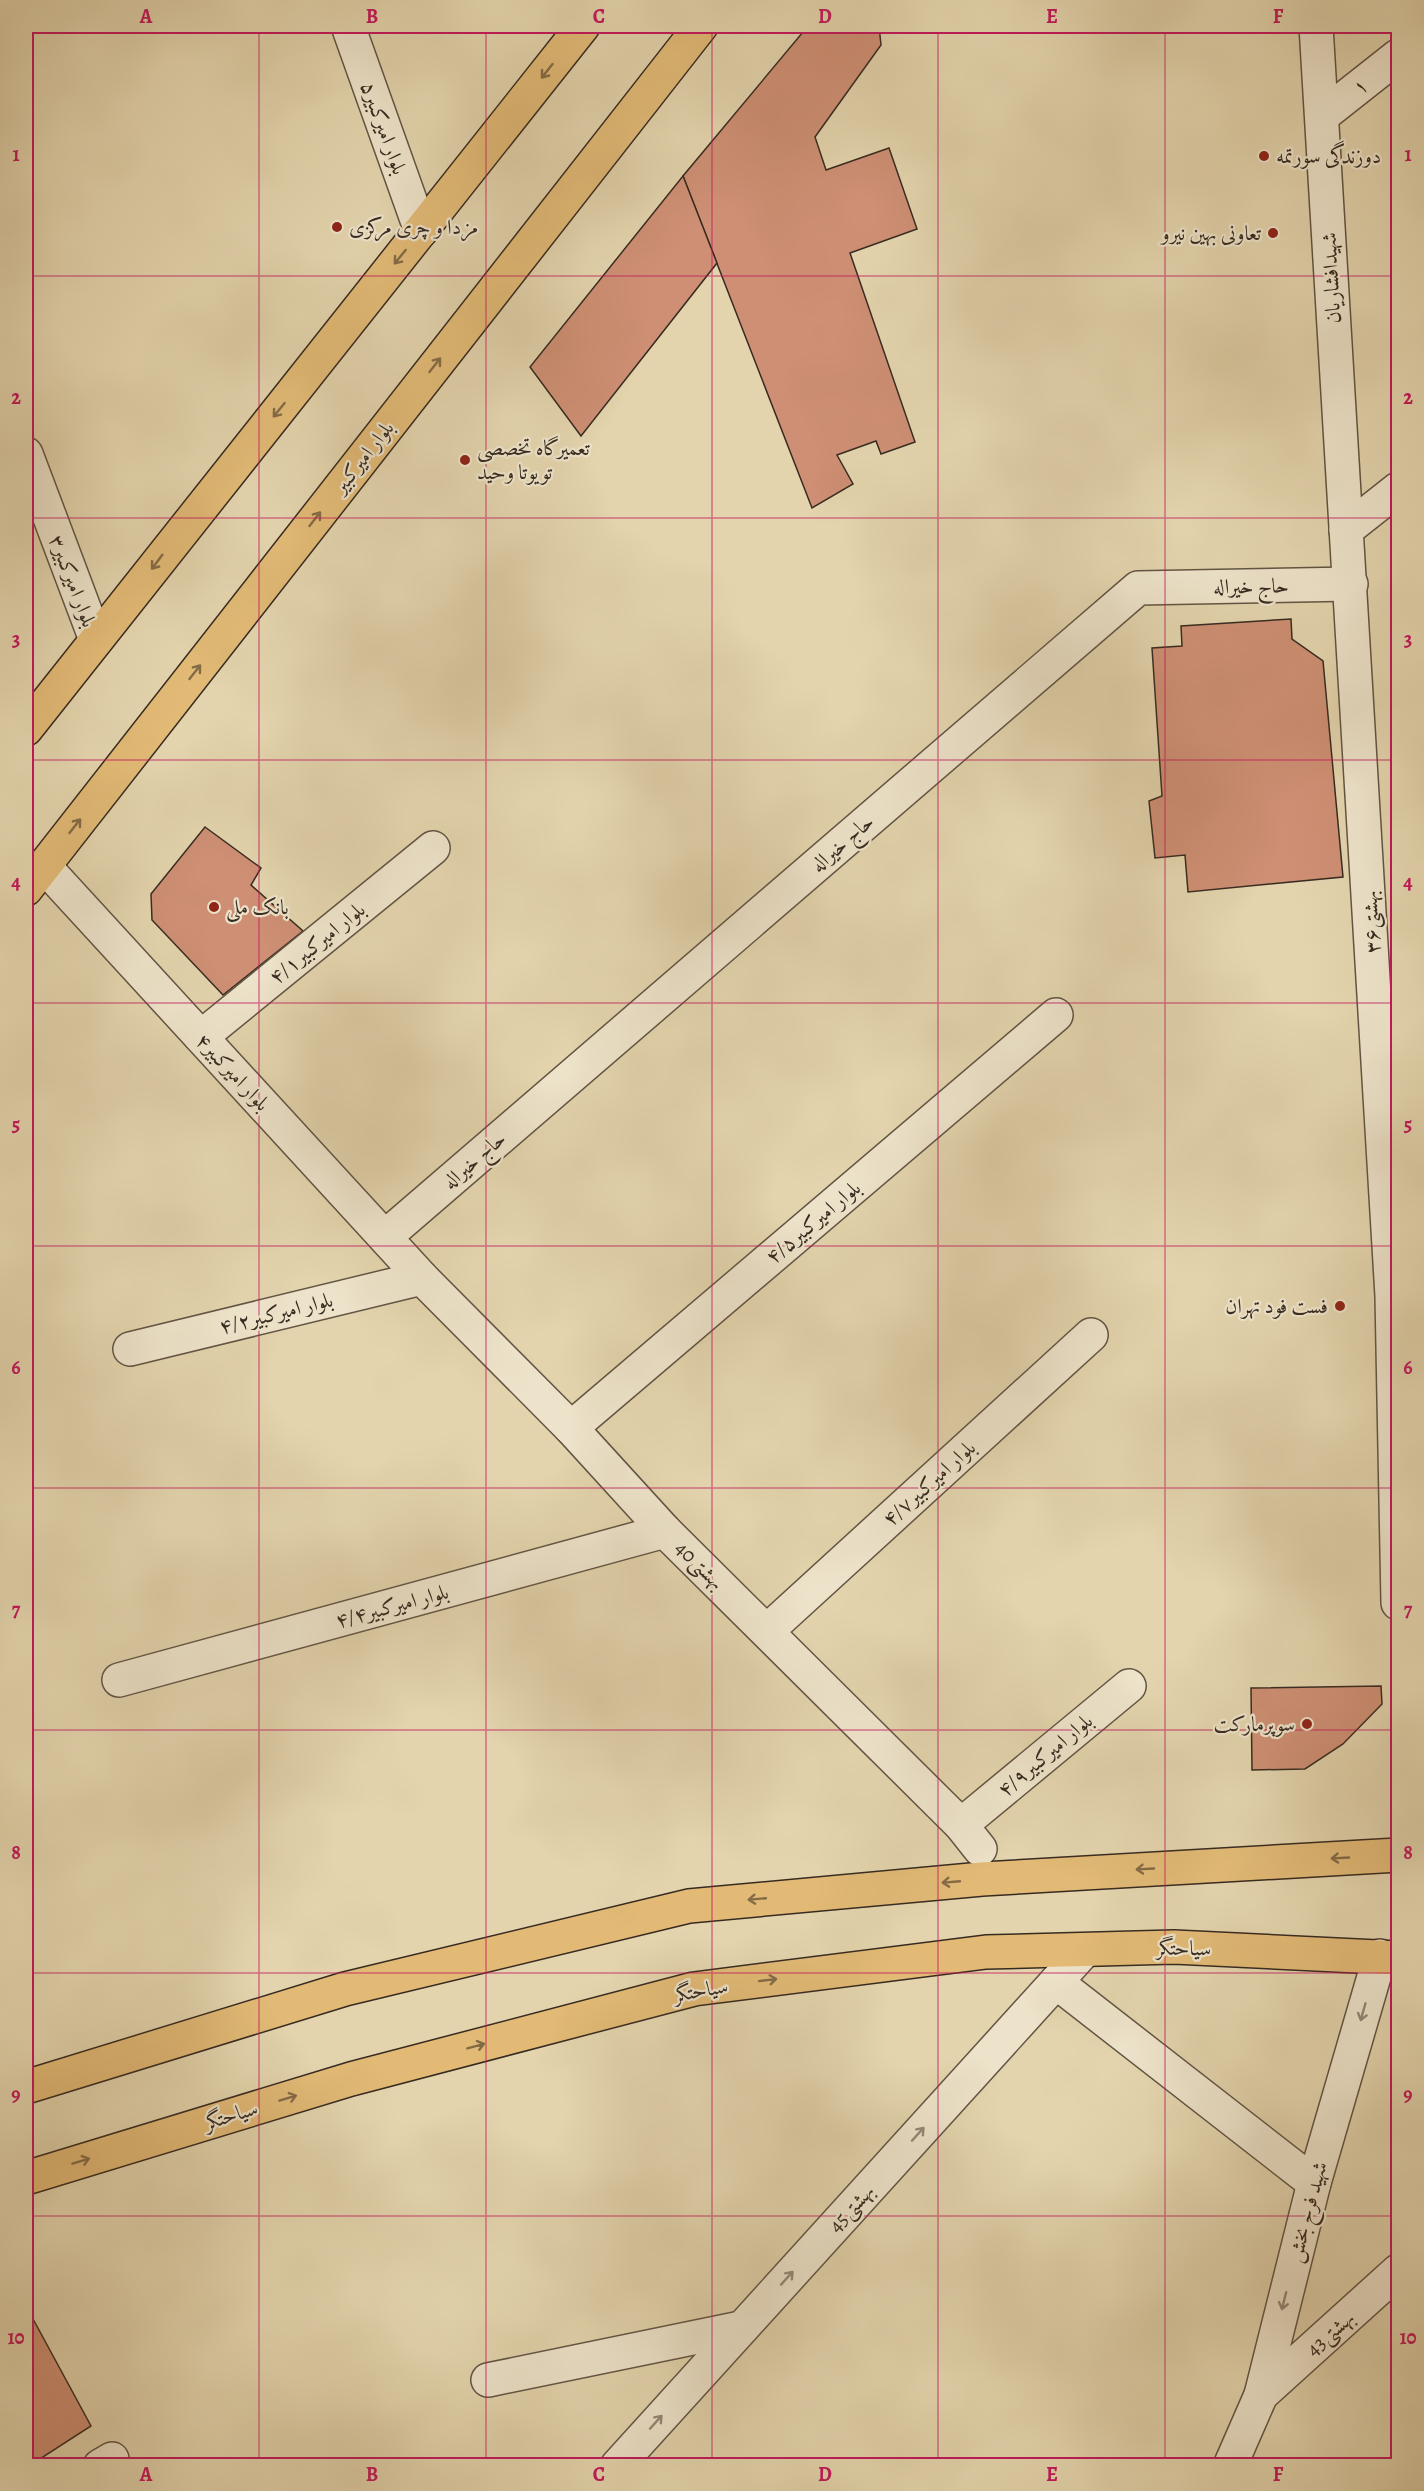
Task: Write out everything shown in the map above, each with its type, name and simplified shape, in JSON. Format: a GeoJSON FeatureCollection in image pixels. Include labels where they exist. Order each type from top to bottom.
{"type":"FeatureCollection","features":[{"type":"Feature","properties":{"kind":"main road"},"geometry":{"type":"LineString","coordinates":[[26,729],[584,26]]}},
{"type":"Feature","properties":{"kind":"main road","name":"بلوار امیرکبیر"},"geometry":{"type":"LineString","coordinates":[[34,877],[684,33]]}},
{"type":"Feature","properties":{"kind":"main road"},"geometry":{"type":"LineString","coordinates":[[26,2087],[345,1989],[689,1906],[982,1879],[1398,1855]]}},
{"type":"Feature","properties":{"kind":"main road","name":"سیاحتگر"},"geometry":{"type":"LineString","coordinates":[[26,2178],[351,2079],[694,1989],[986,1952],[1174,1947],[1389,1957]]}},
{"type":"Feature","properties":{"kind":"street","name":"بلوار امیرکبیر۵"},"geometry":{"type":"LineString","coordinates":[[348,26],[421,231]]}},
{"type":"Feature","properties":{"kind":"street","name":"شهیدافشاریان"},"geometry":{"type":"LineString","coordinates":[[1316,26],[1346,530]]}},
{"type":"Feature","properties":{"kind":"street","name":"۱"},"geometry":{"type":"LineString","coordinates":[[1322,116],[1398,56]]}},
{"type":"Feature","properties":{"kind":"street","name":"بلوار امیرکبیر۳"},"geometry":{"type":"LineString","coordinates":[[26,453],[96,640]]}},
{"type":"Feature","properties":{"kind":"street"},"geometry":{"type":"LineString","coordinates":[[1346,530],[1398,489]]}},
{"type":"Feature","properties":{"kind":"street","name":"بهشتی۳۶"},"geometry":{"type":"LineString","coordinates":[[1346,530],[1395,1296],[1398,1603]]}},
{"type":"Feature","properties":{"kind":"street","name":"حاج خیراله"},"geometry":{"type":"LineString","coordinates":[[385,1237],[1138,588],[1351,585]]}},
{"type":"Feature","properties":{"kind":"street","name":"بلوار امیرکبیر۴/۱"},"geometry":{"type":"LineString","coordinates":[[201,1037],[434,848]]}},
{"type":"Feature","properties":{"kind":"street","name":"۴بلوار امیرکبیر"},"geometry":{"type":"LineString","coordinates":[[34,877],[201,1037],[422,1278]]}},
{"type":"Feature","properties":{"kind":"street","name":"بلوار امیرکبیر۴/۵"},"geometry":{"type":"LineString","coordinates":[[571,1428],[1056,1015]]}},
{"type":"Feature","properties":{"kind":"street","name":"40بهشتی"},"geometry":{"type":"LineString","coordinates":[[422,1278],[571,1428],[665,1531],[971,1837]]}},
{"type":"Feature","properties":{"kind":"street","name":"بلوار امیرکبیر۴/۲"},"geometry":{"type":"LineString","coordinates":[[130,1348],[422,1278]]}},
{"type":"Feature","properties":{"kind":"street","name":"بلوار امیرکبیر۴/۷"},"geometry":{"type":"LineString","coordinates":[[767,1631],[1091,1335]]}},
{"type":"Feature","properties":{"kind":"street","name":"بلوار امیرکبیر۴/۴"},"geometry":{"type":"LineString","coordinates":[[119,1680],[665,1531]]}},
{"type":"Feature","properties":{"kind":"street","name":"بلوار امیرکبیر۴/۹"},"geometry":{"type":"LineString","coordinates":[[971,1837],[1130,1686]]}},
{"type":"Feature","properties":{"kind":"street","name":"بهشتی45"},"geometry":{"type":"LineString","coordinates":[[620,2465],[741,2328],[1085,1950]]}},
{"type":"Feature","properties":{"kind":"street","name":"شهید فرح بخش"},"geometry":{"type":"LineString","coordinates":[[1230,2466],[1261,2395],[1314,2183],[1389,1957]]}},
{"type":"Feature","properties":{"kind":"street"},"geometry":{"type":"LineString","coordinates":[[1056,1982],[1314,2183]]}},
{"type":"Feature","properties":{"kind":"street","name":"43بهشتی"},"geometry":{"type":"LineString","coordinates":[[1261,2395],[1398,2271]]}},
{"type":"Feature","properties":{"kind":"street"},"geometry":{"type":"LineString","coordinates":[[488,2380],[741,2328]]}},
{"type":"Feature","properties":{"kind":"building"},"geometry":{"type":"Polygon","coordinates":[[[808,26],[879,26],[881,45],[815,137],[826,170],[889,148],[917,229],[850,253],[915,442],[881,454],[876,441],[837,455],[853,484],[812,508],[683,176],[808,26]]]}},
{"type":"Feature","properties":{"kind":"building"},"geometry":{"type":"Polygon","coordinates":[[[683,176],[717,263],[581,436],[530,367],[683,176]]]}},
{"type":"Feature","properties":{"kind":"building"},"geometry":{"type":"Polygon","coordinates":[[[1291,619],[1292,639],[1323,661],[1343,877],[1188,892],[1185,855],[1155,858],[1149,801],[1162,796],[1152,648],[1182,646],[1181,626],[1291,619]]]}},
{"type":"Feature","properties":{"kind":"building","name":"بانک ملی"},"geometry":{"type":"Polygon","coordinates":[[[205,827],[261,868],[251,885],[303,931],[223,995],[152,920],[151,894],[205,827]]]}},
{"type":"Feature","properties":{"kind":"building","name":"سوپرمارکت"},"geometry":{"type":"Polygon","coordinates":[[[1381,1686],[1382,1704],[1343,1744],[1305,1769],[1252,1770],[1251,1688],[1381,1686]]]}},
{"type":"Feature","properties":{"kind":"building"},"geometry":{"type":"Polygon","coordinates":[[[26,2306],[91,2426],[29,2466],[26,2466],[26,2306]]]}},
{"type":"Feature","properties":{"kind":"place","name":"دوزندگی سورتمه"},"geometry":{"type":"Point","coordinates":[1264,156]}},
{"type":"Feature","properties":{"kind":"place","name":"مزدا و چری مرکزی"},"geometry":{"type":"Point","coordinates":[337,227]}},
{"type":"Feature","properties":{"kind":"place","name":"تعاونی بهین نیرو"},"geometry":{"type":"Point","coordinates":[1273,233]}},
{"type":"Feature","properties":{"kind":"place","name":"تعمیرگاه تخصصی تویوتا وحید"},"geometry":{"type":"Point","coordinates":[465,460]}},
{"type":"Feature","properties":{"kind":"place","name":"بانک ملی"},"geometry":{"type":"Point","coordinates":[214,907]}},
{"type":"Feature","properties":{"kind":"place","name":"فست فود تهران"},"geometry":{"type":"Point","coordinates":[1340,1306]}},
{"type":"Feature","properties":{"kind":"place","name":"سوپرمارکت"},"geometry":{"type":"Point","coordinates":[1307,1724]}}]}
